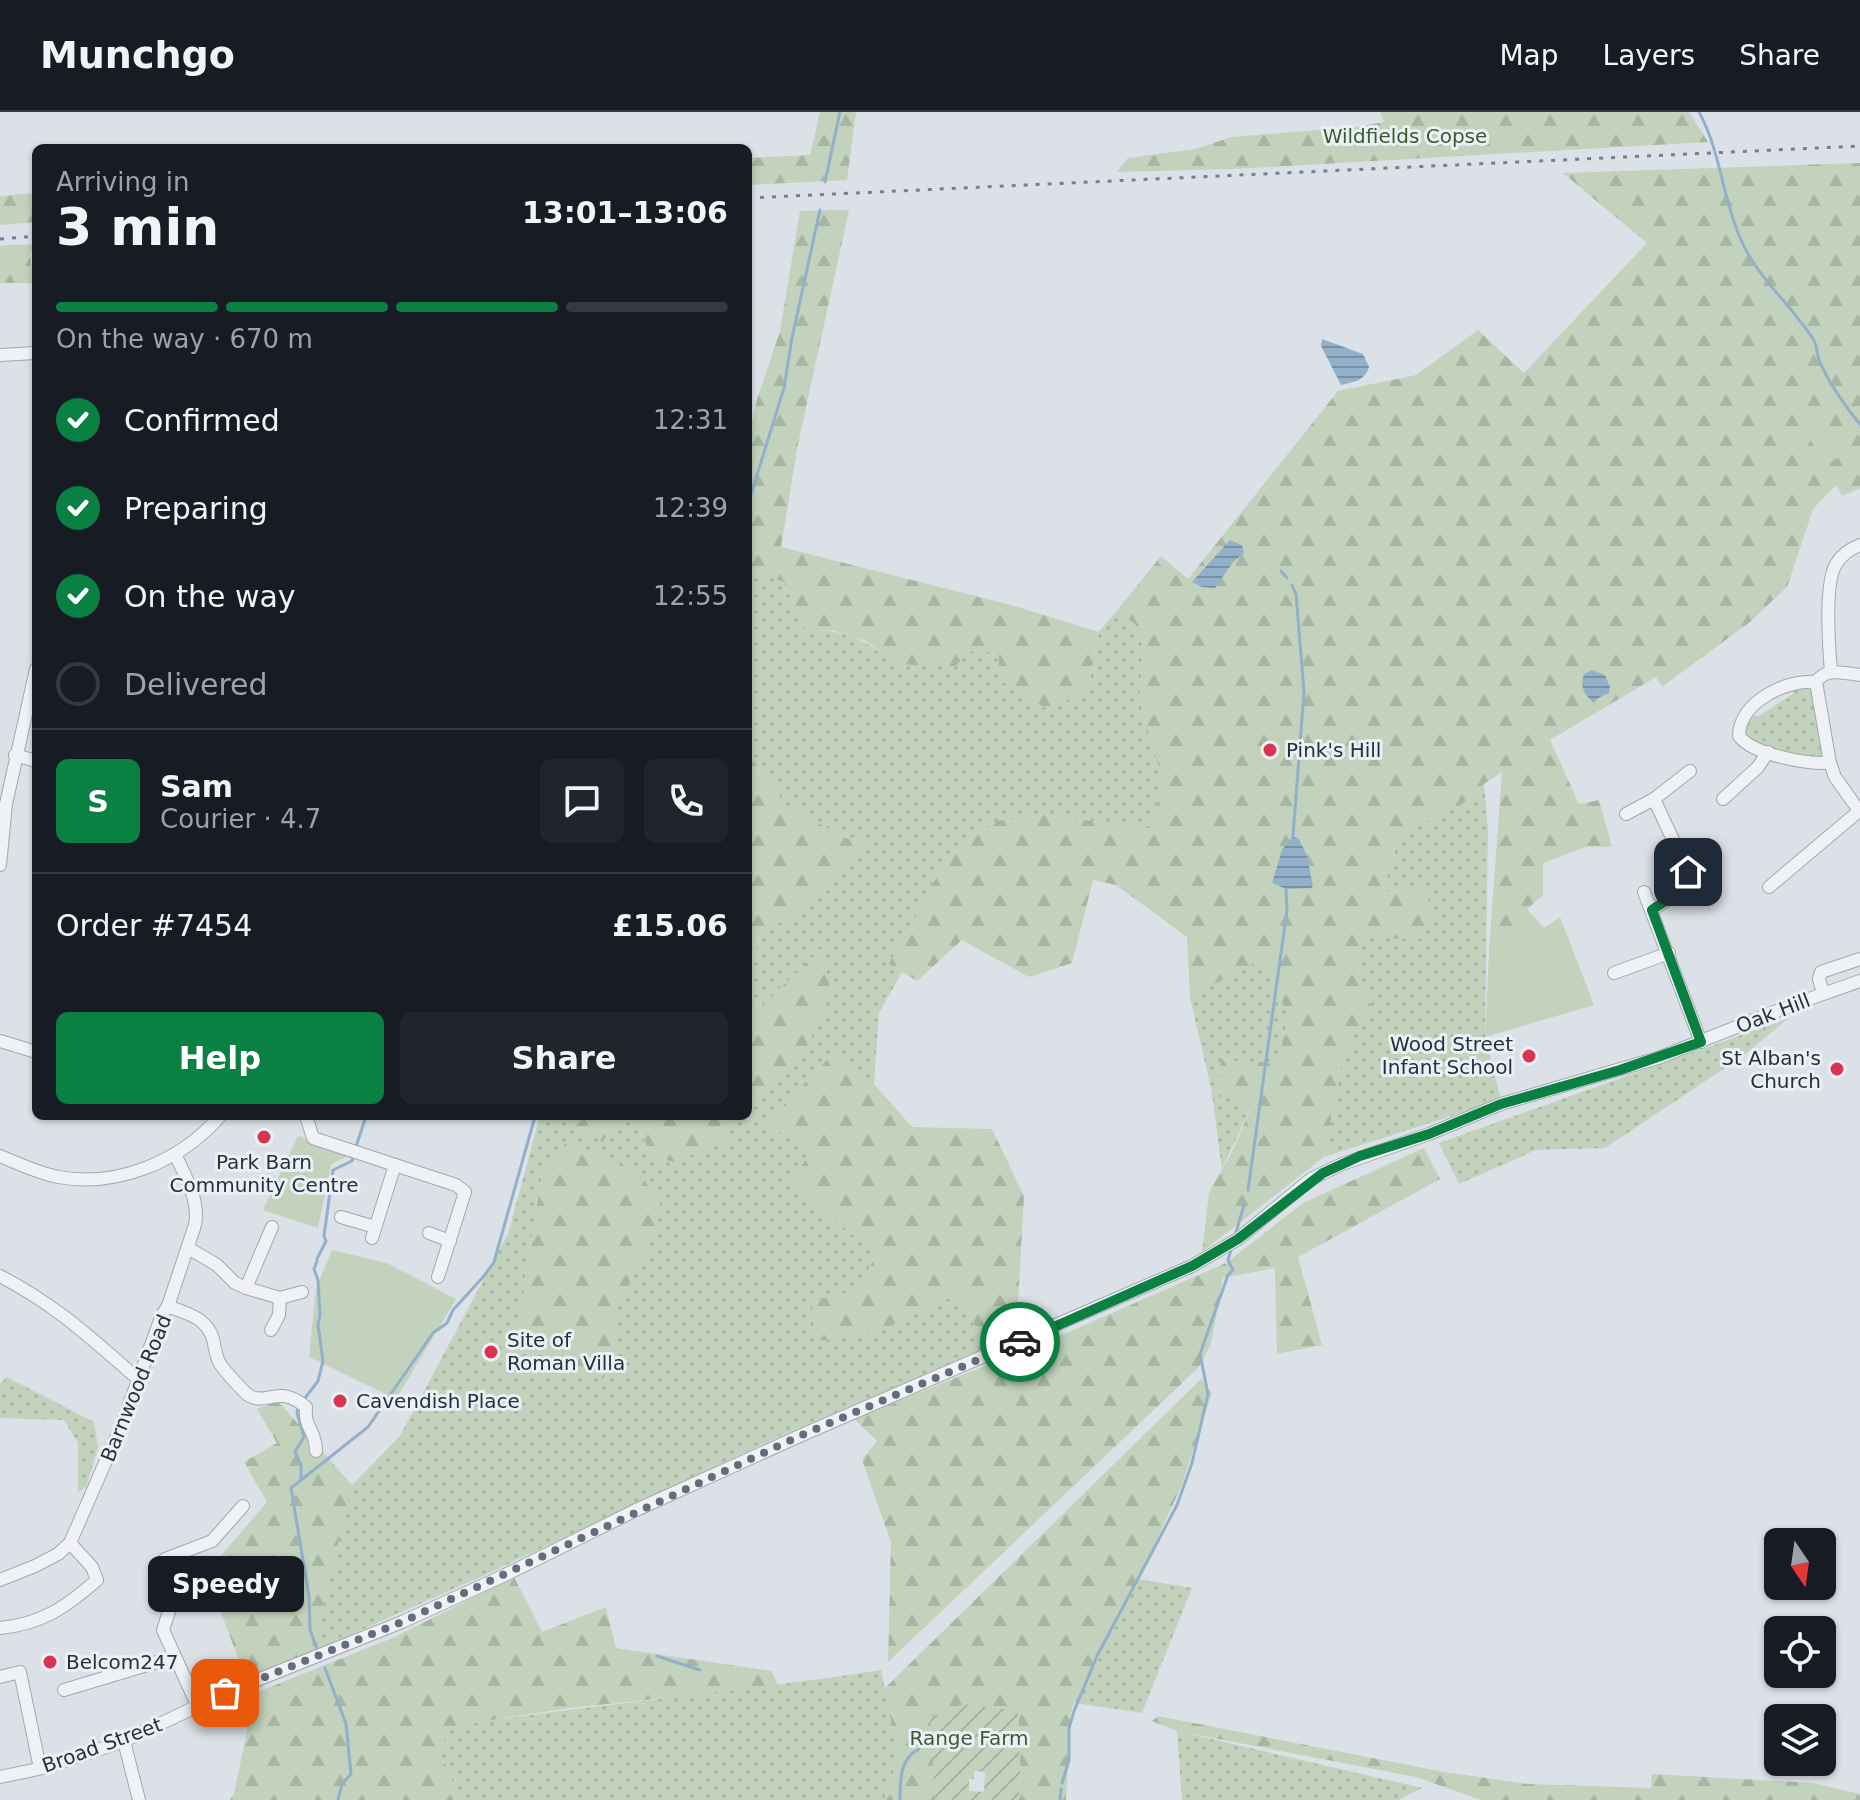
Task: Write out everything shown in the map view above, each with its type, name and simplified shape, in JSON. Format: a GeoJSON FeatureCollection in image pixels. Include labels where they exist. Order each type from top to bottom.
{"type":"FeatureCollection","features":[{"type":"Feature","properties":{"kind":"street"},"geometry":{"type":"LineString","coordinates":[[0,355],[32,353]]}},
{"type":"Feature","properties":{"kind":"street"},"geometry":{"type":"LineString","coordinates":[[1831,672],[1830,582],[1835,565],[1847,550],[1860,545]]}},
{"type":"Feature","properties":{"kind":"street"},"geometry":{"type":"LineString","coordinates":[[1769,887],[1860,812],[1835,777],[1830,763],[1816,682],[1821,675],[1831,672],[1860,675]]}},
{"type":"Feature","properties":{"kind":"street"},"geometry":{"type":"LineString","coordinates":[[1816,682],[1786,685],[1750,709],[1739,736],[1749,746],[1768,752],[1812,764],[1830,763]]}},
{"type":"Feature","properties":{"kind":"street"},"geometry":{"type":"LineString","coordinates":[[0,865],[6,804],[32,685]]}},
{"type":"Feature","properties":{"kind":"street"},"geometry":{"type":"LineString","coordinates":[[1723,799],[1758,767],[1768,752]]}},
{"type":"Feature","properties":{"kind":"street"},"geometry":{"type":"LineString","coordinates":[[15,755],[32,760]]}},
{"type":"Feature","properties":{"kind":"street"},"geometry":{"type":"LineString","coordinates":[[1626,814],[1654,799],[1690,771]]}},
{"type":"Feature","properties":{"kind":"street"},"geometry":{"type":"LineString","coordinates":[[1652,910],[1681,890],[1688,872],[1654,799]]}},
{"type":"Feature","properties":{"kind":"street"},"geometry":{"type":"LineString","coordinates":[[1644,892],[1701,1042]]}},
{"type":"Feature","properties":{"kind":"street"},"geometry":{"type":"LineString","coordinates":[[1614,973],[1669,953]]}},
{"type":"Feature","properties":{"kind":"street"},"geometry":{"type":"LineString","coordinates":[[1823,993],[1819,979],[1821,972],[1860,959]]}},
{"type":"Feature","properties":{"kind":"street","name":"Oak Hill"},"geometry":{"type":"LineString","coordinates":[[1210,1257],[1311,1179],[1342,1164],[1429,1134],[1501,1104],[1620,1070],[1701,1042],[1860,981]]}},
{"type":"Feature","properties":{"kind":"street"},"geometry":{"type":"LineString","coordinates":[[0,1041],[32,1051]]}},
{"type":"Feature","properties":{"kind":"street"},"geometry":{"type":"LineString","coordinates":[[0,1156],[46,1174],[79,1179],[122,1175],[149,1167],[175,1154],[216,1120]]}},
{"type":"Feature","properties":{"kind":"street"},"geometry":{"type":"LineString","coordinates":[[307,1120],[313,1138],[456,1185],[465,1192],[438,1277]]}},
{"type":"Feature","properties":{"kind":"street","name":"Barnwood Road"},"geometry":{"type":"LineString","coordinates":[[70,1543],[92,1497],[168,1306],[197,1217],[195,1203],[175,1154]]}},
{"type":"Feature","properties":{"kind":"street"},"geometry":{"type":"LineString","coordinates":[[341,1217],[373,1232],[395,1165]]}},
{"type":"Feature","properties":{"kind":"street"},"geometry":{"type":"LineString","coordinates":[[246,1288],[272,1227]]}},
{"type":"Feature","properties":{"kind":"street"},"geometry":{"type":"LineString","coordinates":[[429,1233],[450,1241]]}},
{"type":"Feature","properties":{"kind":"street"},"geometry":{"type":"LineString","coordinates":[[188,1248],[217,1265],[235,1283],[246,1288],[280,1298],[302,1292]]}},
{"type":"Feature","properties":{"kind":"street","name":"Broad Street"},"geometry":{"type":"LineString","coordinates":[[0,1777],[40,1768],[124,1741],[225,1693],[503,1576],[634,1511],[804,1434],[1210,1257]]}},
{"type":"Feature","properties":{"kind":"street"},"geometry":{"type":"LineString","coordinates":[[0,1276],[36,1294],[68,1317],[138,1379]]}},
{"type":"Feature","properties":{"kind":"street"},"geometry":{"type":"LineString","coordinates":[[271,1330],[279,1315],[280,1298]]}},
{"type":"Feature","properties":{"kind":"street"},"geometry":{"type":"LineString","coordinates":[[168,1306],[201,1320],[213,1338],[219,1362],[247,1394],[261,1399],[282,1395],[293,1397],[306,1407],[305,1421],[316,1439],[316,1451]]}},
{"type":"Feature","properties":{"kind":"street"},"geometry":{"type":"LineString","coordinates":[[198,1707],[163,1630],[174,1596],[165,1559],[212,1541],[243,1506]]}},
{"type":"Feature","properties":{"kind":"street"},"geometry":{"type":"LineString","coordinates":[[0,1580],[58,1554],[70,1543],[92,1567],[97,1580],[75,1599],[30,1625],[0,1628]]}},
{"type":"Feature","properties":{"kind":"street"},"geometry":{"type":"LineString","coordinates":[[64,1690],[174,1657]]}},
{"type":"Feature","properties":{"kind":"street"},"geometry":{"type":"LineString","coordinates":[[0,1677],[20,1672],[40,1768]]}},
{"type":"Feature","properties":{"kind":"street"},"geometry":{"type":"LineString","coordinates":[[124,1741],[139,1800]]}},
{"type":"Feature","properties":{"kind":"green space"},"geometry":{"type":"Polygon","coordinates":[[[820,112],[856,112],[847,180],[752,185],[752,158],[810,155],[820,112]]]}},
{"type":"Feature","properties":{"kind":"green space","name":"Wildfields Copse"},"geometry":{"type":"Polygon","coordinates":[[[1380,112],[1689,112],[1708,142],[1234,169],[1117,172],[1128,158],[1196,149],[1231,137],[1384,122],[1380,112]]]}},
{"type":"Feature","properties":{"kind":"green space"},"geometry":{"type":"Polygon","coordinates":[[[1860,163],[1860,488],[1842,496],[1836,485],[1813,509],[1787,587],[1750,622],[1662,687],[1656,677],[1550,740],[1579,804],[1599,800],[1612,847],[1589,846],[1543,863],[1543,895],[1527,909],[1544,928],[1489,951],[1502,772],[1462,804],[1400,834],[1382,892],[1424,886],[1434,917],[1423,939],[1363,938],[1359,970],[1371,1008],[1343,1054],[1324,1157],[1202,1252],[1209,1192],[1231,1154],[1253,1104],[1217,1096],[1221,1060],[1278,1063],[1288,1016],[1263,958],[1190,997],[1187,937],[1116,885],[1093,880],[1072,963],[1029,977],[962,940],[917,981],[889,964],[950,853],[997,821],[1045,815],[1153,829],[1162,778],[1140,702],[1143,633],[1119,608],[1161,556],[1188,579],[1338,391],[1416,375],[1478,330],[1524,373],[1647,243],[1563,173],[1860,163]]]}},
{"type":"Feature","properties":{"kind":"green space"},"geometry":{"type":"Polygon","coordinates":[[[32,193],[32,222],[0,225],[0,196],[32,193]]]}},
{"type":"Feature","properties":{"kind":"green space"},"geometry":{"type":"Polygon","coordinates":[[[849,210],[798,444],[781,547],[1011,605],[1099,632],[1088,689],[1049,710],[999,680],[999,653],[972,651],[954,667],[896,664],[866,641],[835,631],[804,629],[784,582],[752,571],[752,422],[780,331],[800,211],[849,210]]]}},
{"type":"Feature","properties":{"kind":"green space"},"geometry":{"type":"Polygon","coordinates":[[[32,244],[32,283],[0,283],[0,246],[32,244]]]}},
{"type":"Feature","properties":{"kind":"green space"},"geometry":{"type":"Polygon","coordinates":[[[1825,428],[1842,455],[1826,465],[1809,438],[1825,428]]]}},
{"type":"Feature","properties":{"kind":"green space"},"geometry":{"type":"Polygon","coordinates":[[[752,571],[784,582],[804,629],[853,637],[896,664],[972,651],[999,653],[1088,689],[1099,632],[1119,608],[1143,632],[1140,702],[1162,778],[1153,829],[1045,815],[889,964],[902,972],[879,1013],[874,1084],[834,1053],[765,1124],[814,1151],[788,1181],[876,1254],[860,1289],[880,1331],[960,1293],[986,1349],[780,1436],[487,1574],[312,1652],[352,1485],[400,1436],[508,1234],[539,1120],[581,1120],[577,1125],[602,1142],[621,1120],[636,1120],[651,1156],[728,1139],[725,1120],[752,1120],[752,1091],[760,1096],[821,949],[760,1008],[752,1005],[752,959],[762,935],[827,891],[866,841],[845,838],[786,805],[752,758],[752,571]],[[542,1176],[525,1277],[521,1347],[617,1307],[653,1237],[542,1176]]]}},
{"type":"Feature","properties":{"kind":"green space"},"geometry":{"type":"Polygon","coordinates":[[[1808,688],[1814,694],[1824,751],[1821,757],[1812,760],[1786,754],[1749,739],[1746,729],[1753,716],[1757,717],[1793,694],[1793,689],[1808,688]]]}},
{"type":"Feature","properties":{"kind":"green space"},"geometry":{"type":"Polygon","coordinates":[[[752,758],[786,805],[845,838],[867,841],[827,891],[762,935],[752,959],[752,758]]]}},
{"type":"Feature","properties":{"kind":"green space"},"geometry":{"type":"Polygon","coordinates":[[[1484,784],[1488,830],[1485,1037],[1501,1100],[1324,1157],[1343,1054],[1371,1008],[1359,970],[1363,937],[1423,939],[1382,893],[1400,834],[1462,804],[1484,784]]]}},
{"type":"Feature","properties":{"kind":"green space"},"geometry":{"type":"Polygon","coordinates":[[[1560,917],[1594,1005],[1485,1037],[1489,951],[1544,928],[1560,917]]]}},
{"type":"Feature","properties":{"kind":"green space"},"geometry":{"type":"Polygon","coordinates":[[[822,948],[831,995],[800,1061],[760,1097],[752,1091],[752,1005],[760,1008],[822,948]]]}},
{"type":"Feature","properties":{"kind":"green space"},"geometry":{"type":"Polygon","coordinates":[[[1263,958],[1288,1016],[1278,1064],[1221,1060],[1253,1103],[1222,1169],[1211,1088],[1190,997],[1263,958]]]}},
{"type":"Feature","properties":{"kind":"green space"},"geometry":{"type":"Polygon","coordinates":[[[1789,1018],[1743,1056],[1605,1148],[1536,1150],[1459,1184],[1439,1143],[1789,1018]]]}},
{"type":"Feature","properties":{"kind":"green space"},"geometry":{"type":"Polygon","coordinates":[[[834,1053],[874,1084],[912,1127],[992,1129],[1024,1196],[1016,1338],[986,1349],[960,1293],[880,1331],[814,1342],[812,1301],[860,1289],[876,1254],[788,1181],[814,1151],[765,1124],[834,1053]]]}},
{"type":"Feature","properties":{"kind":"green space"},"geometry":{"type":"Polygon","coordinates":[[[581,1120],[621,1120],[602,1142],[576,1126],[581,1120]]]}},
{"type":"Feature","properties":{"kind":"green space"},"geometry":{"type":"Polygon","coordinates":[[[636,1120],[725,1120],[728,1140],[675,1162],[651,1156],[636,1120]]]}},
{"type":"Feature","properties":{"kind":"green space"},"geometry":{"type":"Polygon","coordinates":[[[298,1136],[350,1155],[331,1164],[318,1228],[263,1210],[298,1136]]]}},
{"type":"Feature","properties":{"kind":"green space"},"geometry":{"type":"Polygon","coordinates":[[[567,1141],[639,1172],[661,1206],[653,1237],[617,1307],[616,1355],[603,1379],[521,1347],[525,1277],[542,1176],[567,1141]]]}},
{"type":"Feature","properties":{"kind":"green space"},"geometry":{"type":"Polygon","coordinates":[[[1424,1148],[1440,1179],[1298,1257],[1322,1345],[1277,1354],[1275,1268],[1223,1278],[1211,1344],[1199,1367],[888,1662],[891,1542],[862,1460],[877,1441],[854,1419],[1071,1331],[1226,1263],[1303,1203],[1424,1148]]]}},
{"type":"Feature","properties":{"kind":"green space"},"geometry":{"type":"Polygon","coordinates":[[[332,1250],[387,1263],[456,1299],[396,1399],[309,1357],[316,1288],[332,1250]]]}},
{"type":"Feature","properties":{"kind":"green space"},"geometry":{"type":"Polygon","coordinates":[[[7,1377],[94,1422],[98,1447],[86,1487],[78,1492],[78,1443],[64,1420],[0,1418],[0,1384],[7,1377]]]}},
{"type":"Feature","properties":{"kind":"green space"},"geometry":{"type":"Polygon","coordinates":[[[1201,1379],[1212,1393],[1181,1487],[1138,1579],[1077,1693],[1070,1716],[1066,1800],[1018,1800],[1021,1785],[1018,1711],[931,1718],[935,1800],[884,1800],[899,1755],[884,1689],[1201,1379]]]}},
{"type":"Feature","properties":{"kind":"green space"},"geometry":{"type":"Polygon","coordinates":[[[278,1401],[352,1485],[312,1652],[246,1679],[206,1573],[267,1502],[244,1462],[277,1443],[257,1409],[278,1401]]]}},
{"type":"Feature","properties":{"kind":"green space"},"geometry":{"type":"Polygon","coordinates":[[[514,1577],[542,1632],[606,1607],[616,1648],[771,1671],[779,1686],[570,1708],[453,1726],[439,1749],[461,1800],[230,1800],[234,1794],[247,1730],[235,1701],[395,1637],[514,1577]]]}},
{"type":"Feature","properties":{"kind":"green space"},"geometry":{"type":"Polygon","coordinates":[[[1138,1579],[1192,1588],[1142,1713],[1075,1703],[1077,1693],[1138,1579]]]}},
{"type":"Feature","properties":{"kind":"green space"},"geometry":{"type":"Polygon","coordinates":[[[881,1670],[899,1755],[884,1800],[461,1800],[439,1749],[453,1726],[881,1670]]]}},
{"type":"Feature","properties":{"kind":"green space","name":"Range Farm"},"geometry":{"type":"Polygon","coordinates":[[[963,1704],[1018,1711],[1021,1785],[1018,1800],[935,1800],[930,1718],[963,1704]],[[974,1771],[974,1779],[969,1779],[969,1791],[984,1792],[985,1772],[974,1771]]]}},
{"type":"Feature","properties":{"kind":"green space"},"geometry":{"type":"Polygon","coordinates":[[[1158,1716],[1444,1772],[1528,1784],[1651,1788],[1652,1774],[1812,1783],[1860,1794],[1860,1800],[1481,1800],[1416,1777],[1177,1731],[1152,1721],[1158,1716]]]}},
{"type":"Feature","properties":{"kind":"green space"},"geometry":{"type":"Polygon","coordinates":[[[1177,1731],[1422,1788],[1398,1800],[1182,1800],[1177,1731]]]}},
{"type":"Feature","properties":{"kind":"water"},"geometry":{"type":"Polygon","coordinates":[[[1322,339],[1363,354],[1369,367],[1365,375],[1341,385],[1321,346],[1322,339]]]}},
{"type":"Feature","properties":{"kind":"water"},"geometry":{"type":"Polygon","coordinates":[[[1230,540],[1242,545],[1244,553],[1233,562],[1215,588],[1192,582],[1230,540]]]}},
{"type":"Feature","properties":{"kind":"water"},"geometry":{"type":"Polygon","coordinates":[[[1592,670],[1605,675],[1610,687],[1609,693],[1594,703],[1582,683],[1584,674],[1592,670]]]}},
{"type":"Feature","properties":{"kind":"water"},"geometry":{"type":"Polygon","coordinates":[[[1293,836],[1299,839],[1307,856],[1311,888],[1286,889],[1272,883],[1282,850],[1293,836]]]}},
{"type":"Feature","properties":{"kind":"waterway"},"geometry":{"type":"LineString","coordinates":[[825,182],[840,112]]}},
{"type":"Feature","properties":{"kind":"waterway"},"geometry":{"type":"LineString","coordinates":[[1699,112],[1712,143],[1735,224],[1748,254],[1813,339],[1827,377],[1860,424]]}},
{"type":"Feature","properties":{"kind":"waterway"},"geometry":{"type":"LineString","coordinates":[[752,491],[784,388],[820,210]]}},
{"type":"Feature","properties":{"kind":"waterway"},"geometry":{"type":"LineString","coordinates":[[1281,571],[1287,578]]}},
{"type":"Feature","properties":{"kind":"waterway"},"geometry":{"type":"LineString","coordinates":[[1292,585],[1296,594],[1304,692],[1293,836]]}},
{"type":"Feature","properties":{"kind":"waterway"},"geometry":{"type":"LineString","coordinates":[[1248,1190],[1287,910],[1286,889]]}},
{"type":"Feature","properties":{"kind":"waterway"},"geometry":{"type":"LineString","coordinates":[[356,1147],[365,1120]]}},
{"type":"Feature","properties":{"kind":"waterway"},"geometry":{"type":"LineString","coordinates":[[318,1652],[310,1630],[309,1596],[291,1488],[368,1427],[433,1333],[447,1323],[453,1310],[494,1262],[534,1120]]}},
{"type":"Feature","properties":{"kind":"waterway"},"geometry":{"type":"LineString","coordinates":[[317,1259],[326,1241],[324,1236],[333,1170],[352,1161],[354,1154]]}},
{"type":"Feature","properties":{"kind":"waterway"},"geometry":{"type":"LineString","coordinates":[[1235,1236],[1244,1205]]}},
{"type":"Feature","properties":{"kind":"waterway"},"geometry":{"type":"LineString","coordinates":[[1062,1783],[1069,1760],[1069,1728],[1074,1711],[1097,1656],[1177,1505],[1192,1463],[1208,1394],[1200,1354],[1228,1275],[1233,1270],[1228,1260],[1232,1247]]}},
{"type":"Feature","properties":{"kind":"waterway"},"geometry":{"type":"LineString","coordinates":[[302,1402],[318,1381],[323,1361],[318,1325],[318,1280],[314,1269],[317,1261]]}},
{"type":"Feature","properties":{"kind":"waterway"},"geometry":{"type":"LineString","coordinates":[[298,1408],[304,1437],[295,1452],[301,1465],[301,1479]]}},
{"type":"Feature","properties":{"kind":"waterway"},"geometry":{"type":"LineString","coordinates":[[657,1656],[700,1670]]}},
{"type":"Feature","properties":{"kind":"waterway"},"geometry":{"type":"LineString","coordinates":[[325,1668],[346,1724],[351,1774],[342,1784],[338,1800]]}},
{"type":"Feature","properties":{"kind":"waterway"},"geometry":{"type":"LineString","coordinates":[[900,1800],[905,1764],[919,1749]]}},
{"type":"Feature","properties":{"kind":"waterway"},"geometry":{"type":"LineString","coordinates":[[1060,1800],[1061,1789]]}},
{"type":"Feature","properties":{"kind":"railway"},"geometry":{"type":"LineString","coordinates":[[752,198],[1860,146]]}},
{"type":"Feature","properties":{"kind":"railway"},"geometry":{"type":"LineString","coordinates":[[0,239],[32,236]]}},
{"type":"Feature","properties":{"kind":"way so far"},"geometry":{"type":"LineString","coordinates":[[225,1693],[402,1622],[634,1511],[1020,1342]]}},
{"type":"Feature","properties":{"kind":"place","name":"Pink's Hill"},"geometry":{"type":"Point","coordinates":[1270,750]}},
{"type":"Feature","properties":{"kind":"place","name":"Wood Street Infant School"},"geometry":{"type":"Point","coordinates":[1529,1056]}},
{"type":"Feature","properties":{"kind":"place","name":"St Alban's Church"},"geometry":{"type":"Point","coordinates":[1837,1069]}},
{"type":"Feature","properties":{"kind":"place","name":"Park Barn Community Centre"},"geometry":{"type":"Point","coordinates":[264,1137]}},
{"type":"Feature","properties":{"kind":"place","name":"Site of Roman Villa"},"geometry":{"type":"Point","coordinates":[491,1352]}},
{"type":"Feature","properties":{"kind":"place","name":"Cavendish Place"},"geometry":{"type":"Point","coordinates":[340,1401]}},
{"type":"Feature","properties":{"kind":"place","name":"Belcom247"},"geometry":{"type":"Point","coordinates":[50,1662]}},
{"type":"Feature","properties":{"kind":"place","name":"Speedy"},"geometry":{"type":"Point","coordinates":[225,1693]}},
{"type":"Feature","properties":{"kind":"route"},"geometry":{"type":"LineString","coordinates":[[1020,1342],[1192,1266],[1238,1239],[1311,1179],[1360,1156],[1429,1134],[1501,1104],[1620,1070],[1701,1042],[1652,910],[1681,890],[1688,872]]}}]}
